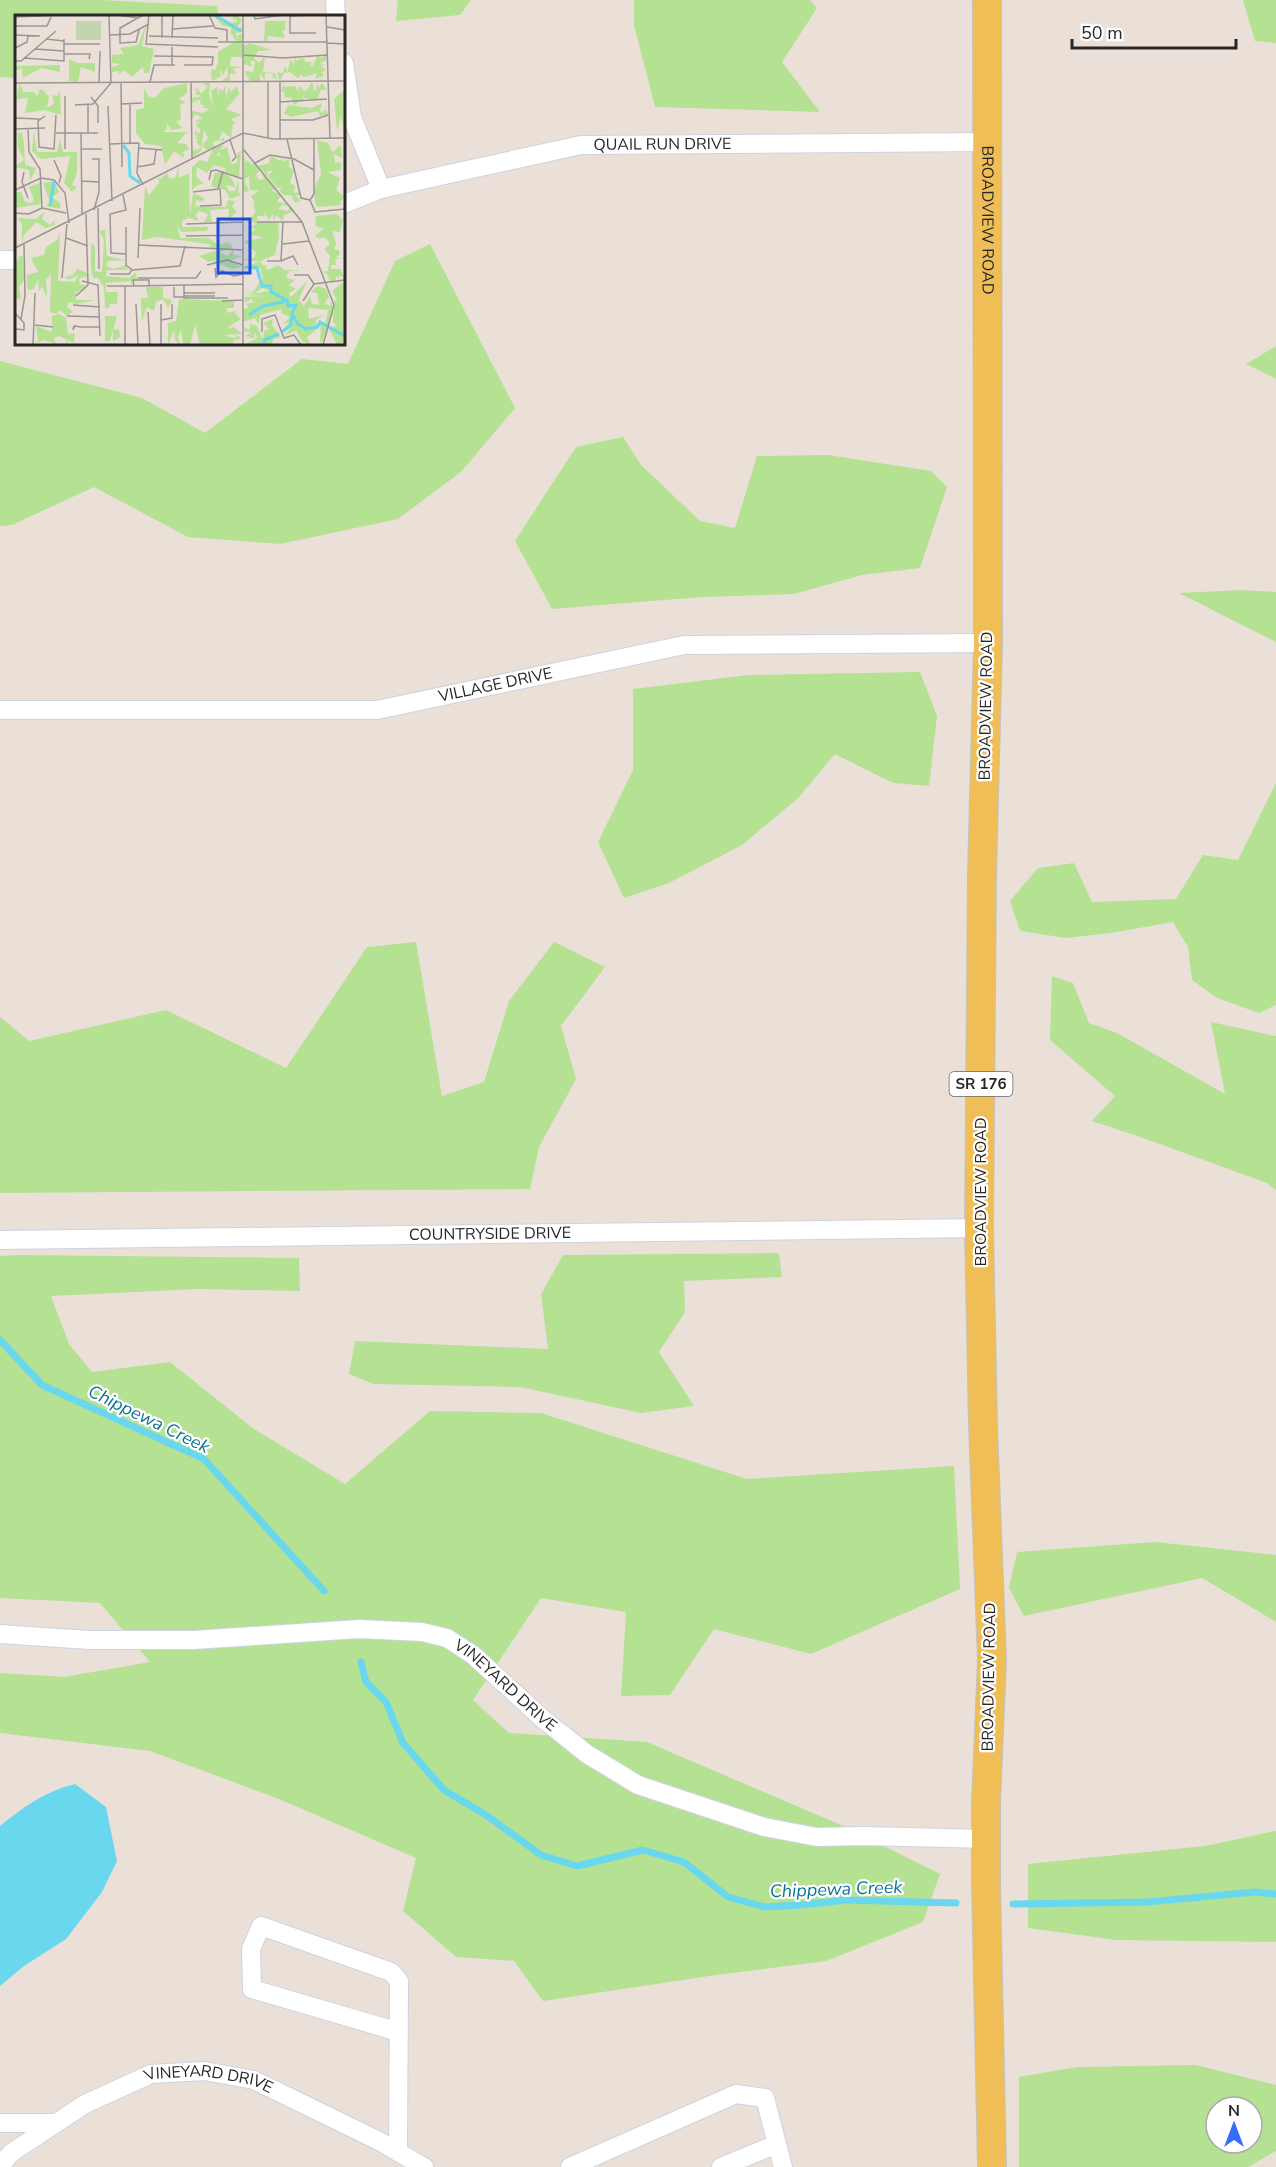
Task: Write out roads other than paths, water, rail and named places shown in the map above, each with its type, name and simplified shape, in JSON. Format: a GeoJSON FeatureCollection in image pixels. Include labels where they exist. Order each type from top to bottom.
{"type":"FeatureCollection","features":[{"type":"Feature","properties":{"kind":"main road","name":"BROADVIEW ROAD"},"geometry":{"type":"LineString","coordinates":[[987,0],[988,643],[982,876],[980,1228],[983,1425],[992,1660],[986,1802],[992,2167]]}},
{"type":"Feature","properties":{"kind":"street"},"geometry":{"type":"LineString","coordinates":[[335,0],[336,15]]}},
{"type":"Feature","properties":{"kind":"street"},"geometry":{"type":"LineString","coordinates":[[345,70],[352,117],[381,189]]}},
{"type":"Feature","properties":{"kind":"street","name":"QUAIL RUN DRIVE"},"geometry":{"type":"LineString","coordinates":[[345,204],[381,189],[581,145],[987,142]]}},
{"type":"Feature","properties":{"kind":"street","name":"VILLAGE DRIVE"},"geometry":{"type":"LineString","coordinates":[[0,710],[377,710],[684,645],[988,643]]}},
{"type":"Feature","properties":{"kind":"street","name":"COUNTRYSIDE DRIVE"},"geometry":{"type":"LineString","coordinates":[[0,1240],[980,1228]]}},
{"type":"Feature","properties":{"kind":"street","name":"VINEYARD DRIVE"},"geometry":{"type":"LineString","coordinates":[[0,1634],[89,1640],[194,1640],[359,1629],[422,1632],[447,1638],[473,1655],[543,1719],[578,1747],[638,1785],[764,1827],[818,1838],[864,1836],[987,1839]]}},
{"type":"Feature","properties":{"kind":"street"},"geometry":{"type":"LineString","coordinates":[[398,2152],[399,2032],[399,1981],[391,1971],[261,1926],[250,1949],[252,1989],[399,2032]]}},
{"type":"Feature","properties":{"kind":"street","name":"VINEYARD DRIVE"},"geometry":{"type":"LineString","coordinates":[[0,2166],[11,2152],[85,2104],[151,2073],[204,2071],[254,2080],[424,2167]]}},
{"type":"Feature","properties":{"kind":"street"},"geometry":{"type":"LineString","coordinates":[[570,2167],[736,2094],[765,2098],[783,2167]]}},
{"type":"Feature","properties":{"kind":"street"},"geometry":{"type":"LineString","coordinates":[[0,2122],[56,2123]]}},
{"type":"Feature","properties":{"kind":"street"},"geometry":{"type":"LineString","coordinates":[[721,2167],[777,2144]]}},
{"type":"Feature","properties":{"kind":"water"},"geometry":{"type":"Polygon","coordinates":[[[75,1784],[106,1807],[117,1861],[102,1892],[66,1939],[24,1966],[0,1986],[0,1826],[35,1800],[75,1784]]]}},
{"type":"Feature","properties":{"kind":"waterway","name":"Chippewa Creek"},"geometry":{"type":"LineString","coordinates":[[0,1340],[42,1385],[204,1459],[324,1591]]}},
{"type":"Feature","properties":{"kind":"waterway","name":"Chippewa Creek"},"geometry":{"type":"LineString","coordinates":[[361,1662],[366,1682],[386,1702],[403,1743],[444,1790],[486,1815],[541,1855],[577,1866],[643,1850],[684,1862],[728,1897],[764,1907],[846,1900],[956,1903]]}},
{"type":"Feature","properties":{"kind":"waterway","name":"Chippewa Creek"},"geometry":{"type":"LineString","coordinates":[[1013,1904],[1147,1902],[1255,1892],[1276,1894]]}}]}
